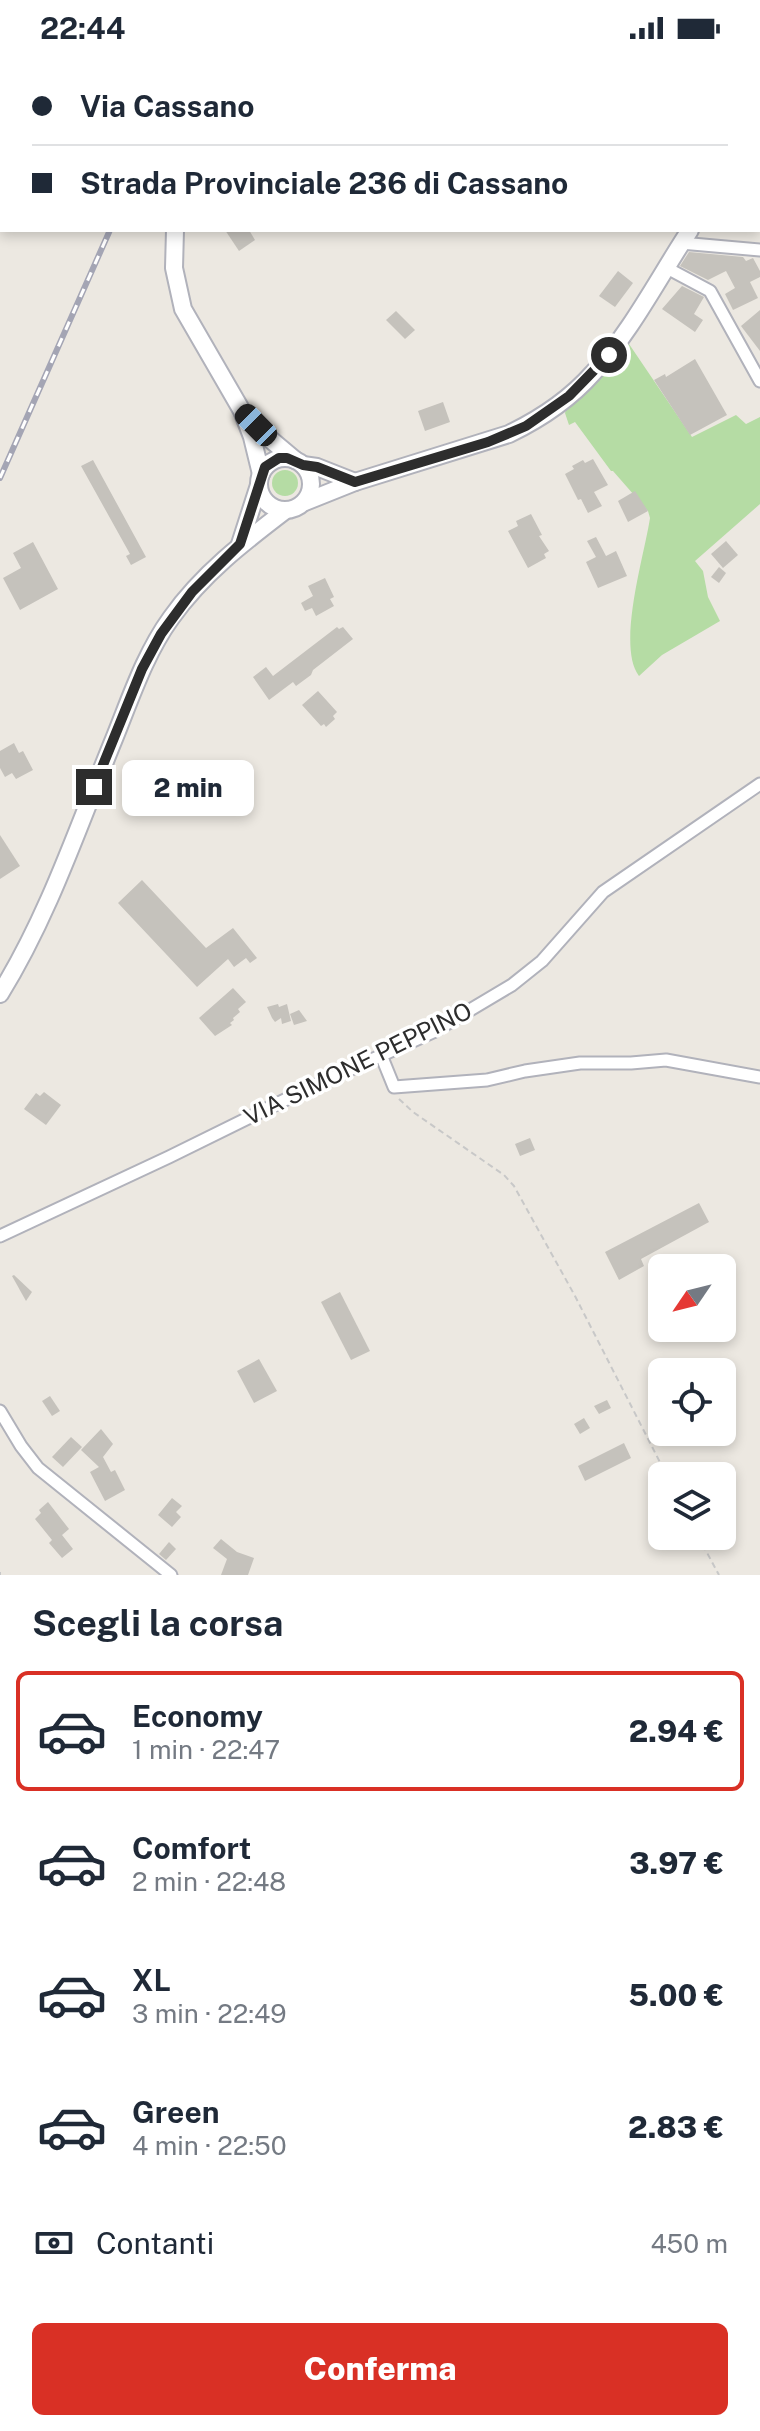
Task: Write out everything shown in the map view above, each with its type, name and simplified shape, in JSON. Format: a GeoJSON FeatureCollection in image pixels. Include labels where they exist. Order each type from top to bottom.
{"type":"FeatureCollection","features":[{"type":"Feature","properties":{"kind":"main road"},"geometry":{"type":"LineString","coordinates":[[175,232],[174,268],[183,309],[242,411],[252,437],[265,500],[271,506],[286,510],[355,482],[498,438],[526,426],[548,411],[581,386],[609,355],[686,236]]}},
{"type":"Feature","properties":{"kind":"main road"},"geometry":{"type":"LineString","coordinates":[[242,411],[299,462],[311,479],[305,502]]}},
{"type":"Feature","properties":{"kind":"main road"},"geometry":{"type":"LineString","coordinates":[[240,544],[265,467],[279,458],[317,467],[355,482]]}},
{"type":"Feature","properties":{"kind":"main road"},"geometry":{"type":"LineString","coordinates":[[0,994],[48,902],[154,646],[184,601],[240,544],[286,510]]}},
{"type":"Feature","properties":{"kind":"street"},"geometry":{"type":"LineString","coordinates":[[686,236],[760,250]]}},
{"type":"Feature","properties":{"kind":"street"},"geometry":{"type":"LineString","coordinates":[[665,267],[710,291],[760,381]]}},
{"type":"Feature","properties":{"kind":"street","name":"VIA SIMONE PEPPINO"},"geometry":{"type":"LineString","coordinates":[[0,1236],[433,1032],[512,985],[542,961],[603,892],[760,784]]}},
{"type":"Feature","properties":{"kind":"street"},"geometry":{"type":"LineString","coordinates":[[381,1055],[394,1087],[487,1080],[580,1063],[666,1060],[760,1077]]}},
{"type":"Feature","properties":{"kind":"street"},"geometry":{"type":"LineString","coordinates":[[0,1411],[38,1468],[171,1575]]}},
{"type":"Feature","properties":{"kind":"path"},"geometry":{"type":"LineString","coordinates":[[394,1087],[401,1102],[413,1112],[510,1180],[575,1296],[660,1462]]}},
{"type":"Feature","properties":{"kind":"path"},"geometry":{"type":"LineString","coordinates":[[706,1550],[719,1575]]}},
{"type":"Feature","properties":{"kind":"green space"},"geometry":{"type":"Polygon","coordinates":[[[627,341],[692,437],[736,415],[746,424],[760,417],[760,504],[695,561],[703,571],[708,597],[720,621],[662,655],[639,676],[630,644],[631,622],[650,518],[648,511],[611,471],[575,422],[569,425],[565,413],[568,404],[627,341]]]}},
{"type":"Feature","properties":{"kind":"green space"},"geometry":{"type":"Polygon","coordinates":[[[285,470],[294,474],[298,483],[294,492],[285,496],[276,492],[272,483],[276,474],[285,470]]]}},
{"type":"Feature","properties":{"kind":"building"},"geometry":{"type":"Polygon","coordinates":[[[226,232],[250,232],[255,240],[239,251],[226,232]]]}},
{"type":"Feature","properties":{"kind":"building"},"geometry":{"type":"Polygon","coordinates":[[[689,252],[743,257],[746,261],[753,258],[760,277],[750,282],[758,298],[733,310],[725,294],[735,288],[726,271],[708,280],[680,266],[689,252]]]}},
{"type":"Feature","properties":{"kind":"building"},"geometry":{"type":"Polygon","coordinates":[[[618,271],[633,283],[615,307],[599,296],[618,271]]]}},
{"type":"Feature","properties":{"kind":"building"},"geometry":{"type":"Polygon","coordinates":[[[682,286],[704,297],[694,314],[703,320],[695,332],[662,309],[682,286]]]}},
{"type":"Feature","properties":{"kind":"building"},"geometry":{"type":"Polygon","coordinates":[[[760,310],[760,351],[741,326],[760,310]]]}},
{"type":"Feature","properties":{"kind":"building"},"geometry":{"type":"Polygon","coordinates":[[[396,311],[415,330],[405,339],[386,320],[396,311]]]}},
{"type":"Feature","properties":{"kind":"building"},"geometry":{"type":"Polygon","coordinates":[[[695,359],[727,415],[690,435],[654,380],[665,374],[666,377],[695,359]]]}},
{"type":"Feature","properties":{"kind":"building"},"geometry":{"type":"Polygon","coordinates":[[[443,402],[450,422],[425,431],[418,411],[443,402]]]}},
{"type":"Feature","properties":{"kind":"building"},"geometry":{"type":"Polygon","coordinates":[[[593,459],[608,485],[594,492],[602,506],[588,513],[565,474],[583,460],[585,463],[593,459]]]}},
{"type":"Feature","properties":{"kind":"building"},"geometry":{"type":"Polygon","coordinates":[[[93,460],[146,557],[131,565],[126,556],[130,554],[81,466],[93,460]]]}},
{"type":"Feature","properties":{"kind":"building"},"geometry":{"type":"Polygon","coordinates":[[[635,491],[648,511],[628,522],[618,501],[635,491]]]}},
{"type":"Feature","properties":{"kind":"building"},"geometry":{"type":"Polygon","coordinates":[[[531,514],[542,535],[539,536],[549,551],[544,554],[546,558],[528,568],[508,531],[518,526],[516,521],[531,514]]]}},
{"type":"Feature","properties":{"kind":"building"},"geometry":{"type":"Polygon","coordinates":[[[596,537],[606,556],[616,551],[627,576],[598,588],[586,562],[596,557],[587,541],[596,537]]]}},
{"type":"Feature","properties":{"kind":"building"},"geometry":{"type":"Polygon","coordinates":[[[726,541],[738,555],[723,568],[711,554],[726,541]]]}},
{"type":"Feature","properties":{"kind":"building"},"geometry":{"type":"Polygon","coordinates":[[[33,542],[58,589],[20,610],[3,578],[21,568],[13,553],[33,542]]]}},
{"type":"Feature","properties":{"kind":"building"},"geometry":{"type":"Polygon","coordinates":[[[719,567],[726,573],[719,583],[711,577],[719,567]]]}},
{"type":"Feature","properties":{"kind":"building"},"geometry":{"type":"Polygon","coordinates":[[[325,578],[334,597],[330,599],[334,606],[316,616],[312,608],[305,611],[301,603],[313,596],[308,586],[325,578]]]}},
{"type":"Feature","properties":{"kind":"building"},"geometry":{"type":"Polygon","coordinates":[[[337,627],[343,627],[353,639],[296,686],[293,682],[269,700],[253,677],[266,667],[273,676],[337,627]]]}},
{"type":"Feature","properties":{"kind":"building"},"geometry":{"type":"Polygon","coordinates":[[[318,691],[337,712],[333,716],[335,719],[326,727],[324,724],[321,726],[302,705],[318,691]]]}},
{"type":"Feature","properties":{"kind":"building"},"geometry":{"type":"Polygon","coordinates":[[[14,743],[19,753],[23,751],[33,770],[16,779],[12,773],[5,777],[0,768],[0,751],[14,743]]]}},
{"type":"Feature","properties":{"kind":"building"},"geometry":{"type":"Polygon","coordinates":[[[0,835],[20,866],[0,879],[0,835]]]}},
{"type":"Feature","properties":{"kind":"building"},"geometry":{"type":"Polygon","coordinates":[[[142,880],[206,948],[233,928],[257,958],[250,963],[246,958],[234,967],[228,959],[197,987],[118,903],[142,880]]]}},
{"type":"Feature","properties":{"kind":"building"},"geometry":{"type":"Polygon","coordinates":[[[233,988],[246,1002],[238,1009],[240,1012],[233,1018],[232,1025],[215,1036],[199,1018],[233,988]]]}},
{"type":"Feature","properties":{"kind":"building"},"geometry":{"type":"Polygon","coordinates":[[[278,1004],[279,1007],[287,1004],[291,1021],[282,1024],[281,1018],[275,1022],[267,1007],[278,1004]]]}},
{"type":"Feature","properties":{"kind":"building"},"geometry":{"type":"Polygon","coordinates":[[[299,1010],[307,1021],[294,1025],[290,1014],[299,1010]]]}},
{"type":"Feature","properties":{"kind":"building"},"geometry":{"type":"Polygon","coordinates":[[[44,1092],[61,1105],[46,1125],[24,1109],[36,1093],[40,1096],[44,1092]]]}},
{"type":"Feature","properties":{"kind":"building"},"geometry":{"type":"Polygon","coordinates":[[[530,1138],[535,1150],[520,1156],[515,1144],[530,1138]]]}},
{"type":"Feature","properties":{"kind":"building"},"geometry":{"type":"Polygon","coordinates":[[[699,1203],[709,1222],[648,1254],[641,1259],[644,1266],[619,1280],[605,1252],[699,1203]]]}},
{"type":"Feature","properties":{"kind":"building"},"geometry":{"type":"Polygon","coordinates":[[[12,1276],[32,1292],[26,1301],[12,1276]]]}},
{"type":"Feature","properties":{"kind":"building"},"geometry":{"type":"Polygon","coordinates":[[[340,1292],[370,1351],[351,1360],[321,1302],[340,1292]]]}},
{"type":"Feature","properties":{"kind":"building"},"geometry":{"type":"Polygon","coordinates":[[[259,1359],[277,1391],[254,1403],[237,1371],[259,1359]]]}},
{"type":"Feature","properties":{"kind":"building"},"geometry":{"type":"Polygon","coordinates":[[[50,1396],[60,1411],[52,1416],[42,1401],[50,1396]]]}},
{"type":"Feature","properties":{"kind":"building"},"geometry":{"type":"Polygon","coordinates":[[[607,1400],[611,1408],[599,1414],[594,1406],[607,1400]]]}},
{"type":"Feature","properties":{"kind":"building"},"geometry":{"type":"Polygon","coordinates":[[[584,1418],[590,1428],[580,1434],[574,1424],[584,1418]]]}},
{"type":"Feature","properties":{"kind":"building"},"geometry":{"type":"Polygon","coordinates":[[[101,1429],[113,1444],[103,1457],[111,1472],[115,1470],[125,1490],[105,1501],[90,1472],[99,1467],[81,1450],[101,1429]]]}},
{"type":"Feature","properties":{"kind":"building"},"geometry":{"type":"Polygon","coordinates":[[[71,1437],[82,1447],[63,1467],[52,1457],[71,1437]]]}},
{"type":"Feature","properties":{"kind":"building"},"geometry":{"type":"Polygon","coordinates":[[[624,1443],[631,1458],[585,1481],[578,1466],[624,1443]]]}},
{"type":"Feature","properties":{"kind":"building"},"geometry":{"type":"Polygon","coordinates":[[[172,1498],[182,1506],[176,1512],[181,1517],[172,1527],[158,1515],[172,1498]]]}},
{"type":"Feature","properties":{"kind":"building"},"geometry":{"type":"Polygon","coordinates":[[[48,1502],[69,1529],[62,1535],[73,1549],[62,1558],[35,1519],[48,1502]]]}},
{"type":"Feature","properties":{"kind":"building"},"geometry":{"type":"Polygon","coordinates":[[[221,1539],[237,1552],[254,1558],[248,1575],[221,1575],[227,1559],[213,1548],[221,1539]]]}},
{"type":"Feature","properties":{"kind":"building"},"geometry":{"type":"Polygon","coordinates":[[[169,1542],[176,1549],[166,1560],[159,1554],[169,1542]]]}},
{"type":"Feature","properties":{"kind":"railway"},"geometry":{"type":"LineString","coordinates":[[0,478],[109,232]]}},
{"type":"Feature","properties":{"kind":"route"},"geometry":{"type":"LineString","coordinates":[[94,787],[142,669],[161,634],[192,592],[240,544],[265,467],[279,458],[287,458],[355,482],[488,442],[526,426],[569,396],[609,355]]}}]}
